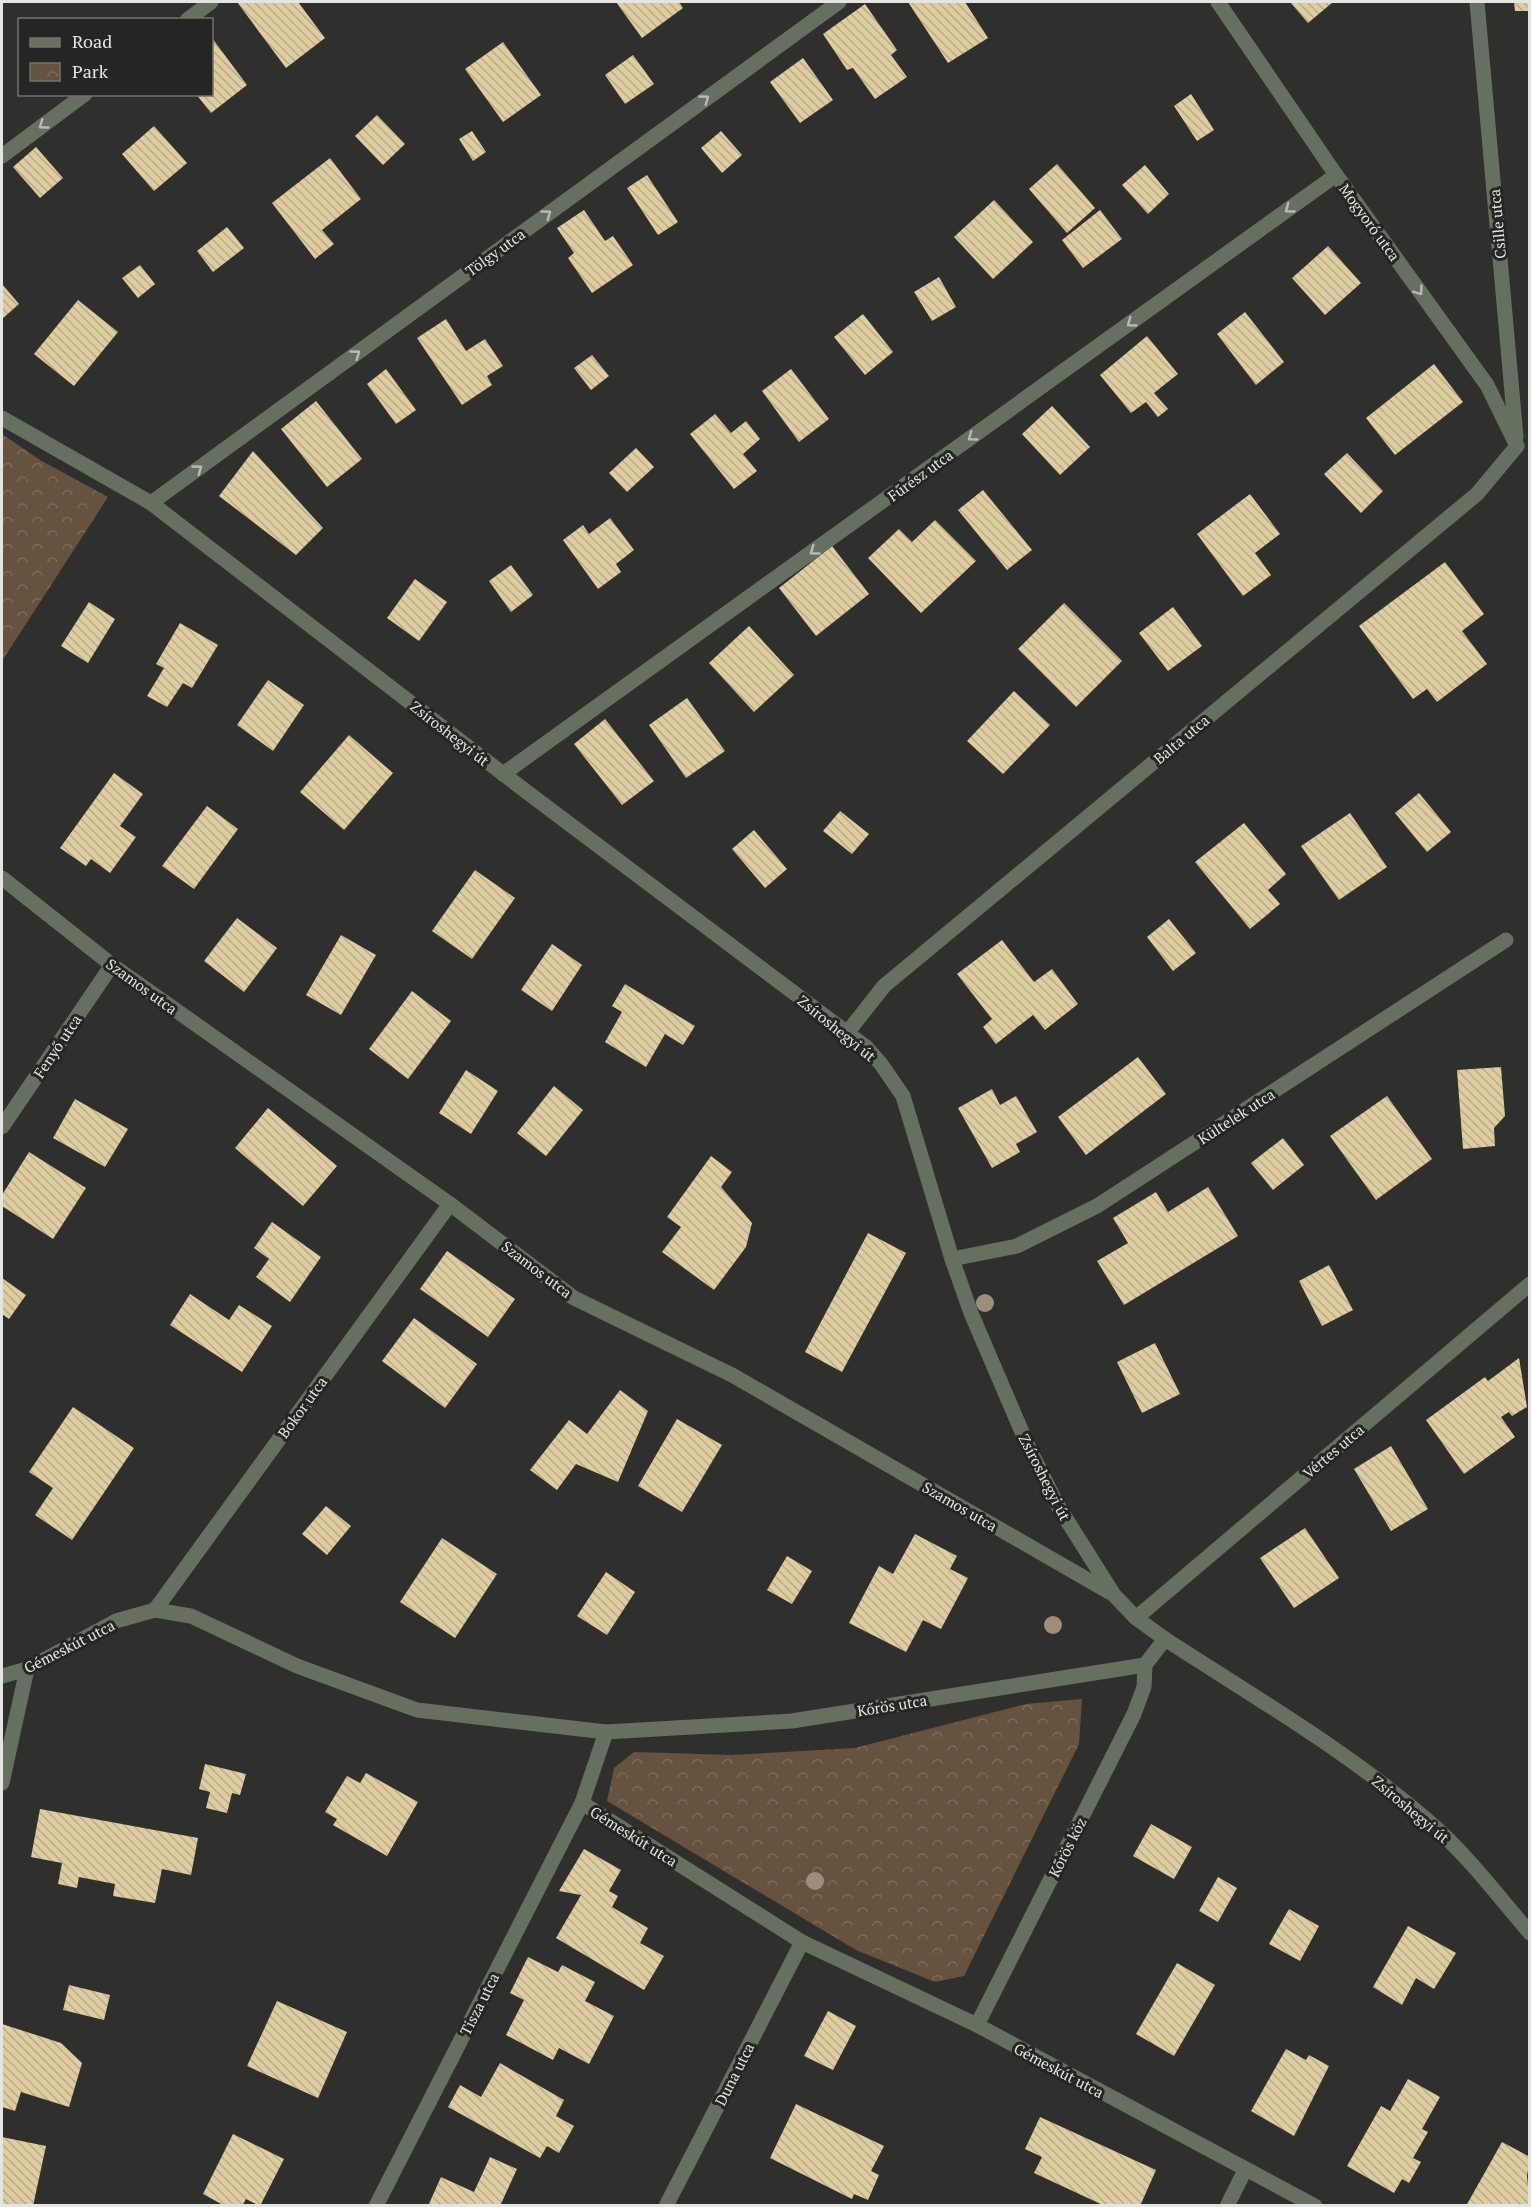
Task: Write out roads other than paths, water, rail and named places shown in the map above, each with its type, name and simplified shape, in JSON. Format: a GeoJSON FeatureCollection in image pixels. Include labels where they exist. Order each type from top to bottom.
{"type":"FeatureCollection","features":[{"type":"Feature","properties":{"kind":"street"},"geometry":{"type":"LineString","coordinates":[[190,18],[212,2]]}},
{"type":"Feature","properties":{"kind":"street","name":"Tölgy utca"},"geometry":{"type":"LineString","coordinates":[[151,503],[839,2]]}},
{"type":"Feature","properties":{"kind":"street","name":"Mogyoró utca"},"geometry":{"type":"LineString","coordinates":[[1218,2],[1336,175],[1487,385],[1517,446]]}},
{"type":"Feature","properties":{"kind":"street","name":"Csille utca"},"geometry":{"type":"LineString","coordinates":[[1477,2],[1517,446]]}},
{"type":"Feature","properties":{"kind":"street"},"geometry":{"type":"LineString","coordinates":[[2,156],[82,96]]}},
{"type":"Feature","properties":{"kind":"street","name":"Fűrész utca"},"geometry":{"type":"LineString","coordinates":[[503,774],[1336,175]]}},
{"type":"Feature","properties":{"kind":"street","name":"Zsíroshegyi út"},"geometry":{"type":"LineString","coordinates":[[2,418],[151,503],[503,774],[866,1047],[903,1096],[952,1259],[971,1313],[1028,1446],[1058,1506],[1114,1595],[1136,1618],[1165,1639],[1359,1766],[1409,1805],[1446,1838],[1530,1933]]}},
{"type":"Feature","properties":{"kind":"street","name":"Balta utca"},"geometry":{"type":"LineString","coordinates":[[847,1034],[884,986],[1477,494],[1517,446]]}},
{"type":"Feature","properties":{"kind":"street","name":"Szamos utca"},"geometry":{"type":"LineString","coordinates":[[2,878],[112,965],[450,1204],[574,1298],[732,1375],[1114,1595]]}},
{"type":"Feature","properties":{"kind":"street","name":"Kültelek utca"},"geometry":{"type":"LineString","coordinates":[[952,1259],[1017,1246],[1097,1206],[1506,940]]}},
{"type":"Feature","properties":{"kind":"street","name":"Fenyő utca"},"geometry":{"type":"LineString","coordinates":[[2,1127],[112,965]]}},
{"type":"Feature","properties":{"kind":"street","name":"Bokor utca"},"geometry":{"type":"LineString","coordinates":[[155,1610],[450,1204]]}},
{"type":"Feature","properties":{"kind":"street","name":"Vértes utca"},"geometry":{"type":"LineString","coordinates":[[1136,1618],[1530,1284]]}},
{"type":"Feature","properties":{"kind":"street","name":"Gémeskút utca"},"geometry":{"type":"LineString","coordinates":[[2,1676],[27,1669],[116,1621],[155,1610],[191,1616],[297,1666],[417,1710],[606,1732],[582,1803],[802,1942],[977,2025],[1245,2170],[1315,2205]]}},
{"type":"Feature","properties":{"kind":"street"},"geometry":{"type":"LineString","coordinates":[[1145,1665],[1165,1639]]}},
{"type":"Feature","properties":{"kind":"street","name":"Kőrös utca"},"geometry":{"type":"LineString","coordinates":[[606,1732],[792,1721],[1145,1665]]}},
{"type":"Feature","properties":{"kind":"street","name":"Kőrös köz"},"geometry":{"type":"LineString","coordinates":[[977,2025],[1134,1714],[1144,1687],[1145,1665]]}},
{"type":"Feature","properties":{"kind":"street"},"geometry":{"type":"LineString","coordinates":[[2,1783],[27,1669]]}},
{"type":"Feature","properties":{"kind":"street","name":"Tisza utca"},"geometry":{"type":"LineString","coordinates":[[376,2205],[582,1803]]}},
{"type":"Feature","properties":{"kind":"street","name":"Duna utca"},"geometry":{"type":"LineString","coordinates":[[666,2205],[802,1942]]}},
{"type":"Feature","properties":{"kind":"street"},"geometry":{"type":"LineString","coordinates":[[1227,2205],[1245,2170]]}}]}
